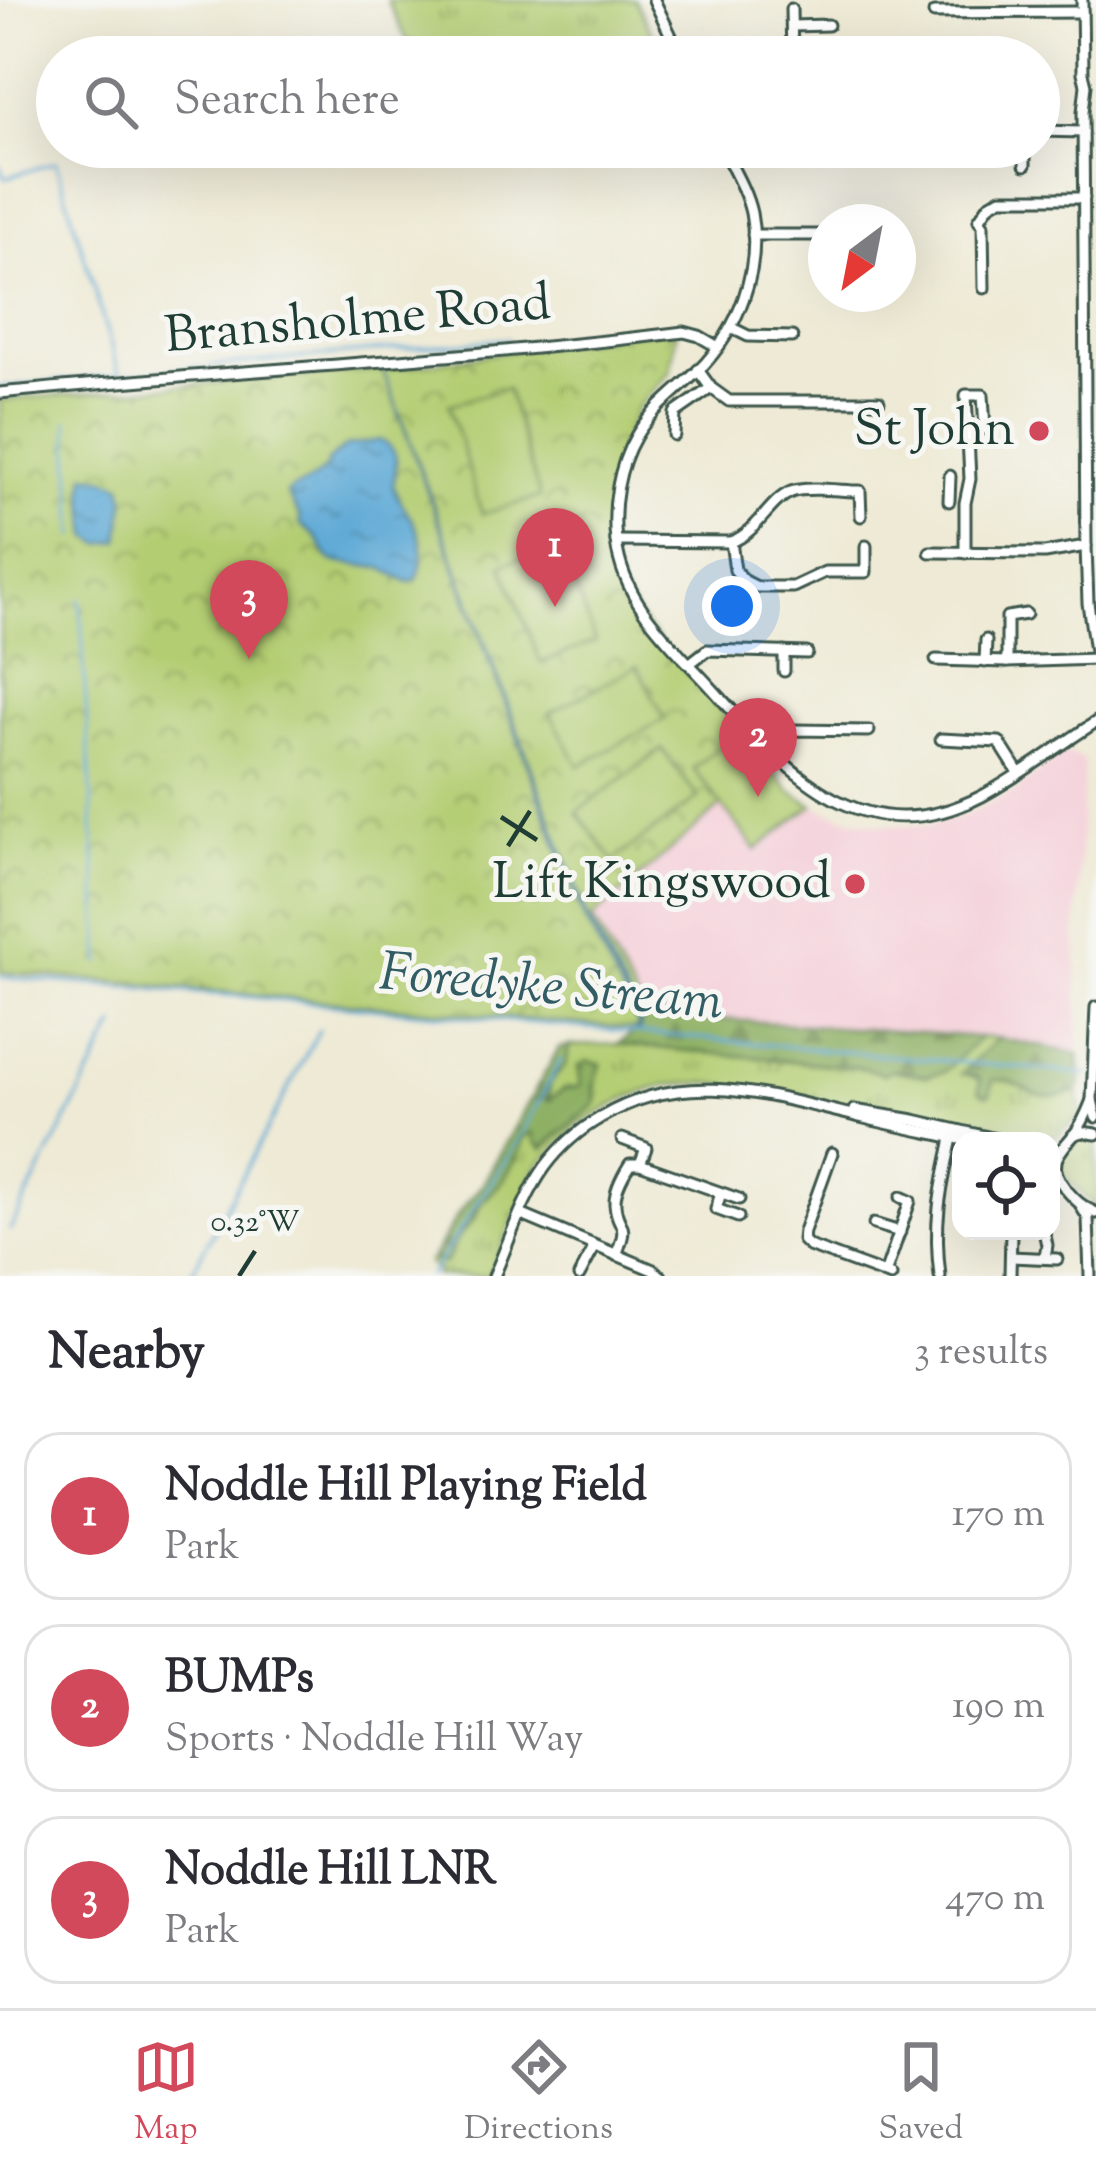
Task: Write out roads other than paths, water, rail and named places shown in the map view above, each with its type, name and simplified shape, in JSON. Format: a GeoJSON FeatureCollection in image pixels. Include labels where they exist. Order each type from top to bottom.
{"type":"FeatureCollection","features":[{"type":"Feature","properties":{"kind":"street"},"geometry":{"type":"LineString","coordinates":[[654,0],[671,36]]}},
{"type":"Feature","properties":{"kind":"street"},"geometry":{"type":"LineString","coordinates":[[934,13],[1082,6],[1083,73],[1091,84],[1083,132],[1091,499],[1086,546],[1096,659],[935,660]]}},
{"type":"Feature","properties":{"kind":"street"},"geometry":{"type":"LineString","coordinates":[[791,9],[792,36]]}},
{"type":"Feature","properties":{"kind":"street"},"geometry":{"type":"LineString","coordinates":[[792,26],[828,25]]}},
{"type":"Feature","properties":{"kind":"street"},"geometry":{"type":"LineString","coordinates":[[1060,131],[1083,132]]}},
{"type":"Feature","properties":{"kind":"street"},"geometry":{"type":"LineString","coordinates":[[732,168],[751,212],[753,235],[743,304],[718,347],[649,417],[628,452],[618,487],[615,513],[620,563],[649,621],[766,747],[811,787],[847,807],[893,815],[925,814],[963,804],[1096,722]]}},
{"type":"Feature","properties":{"kind":"street"},"geometry":{"type":"LineString","coordinates":[[984,288],[983,225],[979,220],[988,206],[1001,198],[1084,198]]}},
{"type":"Feature","properties":{"kind":"street"},"geometry":{"type":"LineString","coordinates":[[753,235],[808,235]]}},
{"type":"Feature","properties":{"kind":"street"},"geometry":{"type":"LineString","coordinates":[[732,328],[748,336],[791,337]]}},
{"type":"Feature","properties":{"kind":"street","name":"Bransholme Road"},"geometry":{"type":"LineString","coordinates":[[0,393],[684,332],[718,347]]}},
{"type":"Feature","properties":{"kind":"street"},"geometry":{"type":"LineString","coordinates":[[698,370],[729,400],[879,401]]}},
{"type":"Feature","properties":{"kind":"street"},"geometry":{"type":"LineString","coordinates":[[674,435],[675,412],[712,388]]}},
{"type":"Feature","properties":{"kind":"street"},"geometry":{"type":"LineString","coordinates":[[965,553],[970,479],[966,395],[983,395],[985,429]]}},
{"type":"Feature","properties":{"kind":"street"},"geometry":{"type":"LineString","coordinates":[[950,476],[950,495],[968,490]]}},
{"type":"Feature","properties":{"kind":"street"},"geometry":{"type":"LineString","coordinates":[[616,541],[731,542],[750,532],[793,492],[860,491],[861,516]]}},
{"type":"Feature","properties":{"kind":"street"},"geometry":{"type":"LineString","coordinates":[[731,542],[735,570],[757,587],[794,587],[825,572],[866,572],[866,546]]}},
{"type":"Feature","properties":{"kind":"street"},"geometry":{"type":"LineString","coordinates":[[930,552],[1046,553],[1086,546]]}},
{"type":"Feature","properties":{"kind":"street"},"geometry":{"type":"LineString","coordinates":[[1007,662],[1007,617],[1026,614]]}},
{"type":"Feature","properties":{"kind":"street"},"geometry":{"type":"LineString","coordinates":[[985,662],[986,640]]}},
{"type":"Feature","properties":{"kind":"street"},"geometry":{"type":"LineString","coordinates":[[689,664],[707,650],[807,652]]}},
{"type":"Feature","properties":{"kind":"street"},"geometry":{"type":"LineString","coordinates":[[784,652],[784,671]]}},
{"type":"Feature","properties":{"kind":"street"},"geometry":{"type":"LineString","coordinates":[[766,747],[794,730],[869,731]]}},
{"type":"Feature","properties":{"kind":"street"},"geometry":{"type":"LineString","coordinates":[[941,739],[999,742],[1018,772]]}},
{"type":"Feature","properties":{"kind":"street"},"geometry":{"type":"LineString","coordinates":[[1096,1007],[1092,1100],[1096,1117]]}},
{"type":"Feature","properties":{"kind":"street"},"geometry":{"type":"LineString","coordinates":[[494,1276],[545,1167],[587,1125],[649,1094],[722,1088],[952,1133]]}},
{"type":"Feature","properties":{"kind":"street"},"geometry":{"type":"LineString","coordinates":[[1060,1150],[1085,1118],[1092,1100]]}},
{"type":"Feature","properties":{"kind":"street"},"geometry":{"type":"LineString","coordinates":[[1073,1135],[1096,1134]]}},
{"type":"Feature","properties":{"kind":"street"},"geometry":{"type":"LineString","coordinates":[[940,1276],[935,1234],[952,1138]]}},
{"type":"Feature","properties":{"kind":"street"},"geometry":{"type":"LineString","coordinates":[[622,1139],[646,1148],[640,1164]]}},
{"type":"Feature","properties":{"kind":"street"},"geometry":{"type":"LineString","coordinates":[[832,1153],[804,1231],[803,1240],[817,1249],[888,1275],[910,1201],[901,1197]]}},
{"type":"Feature","properties":{"kind":"street"},"geometry":{"type":"LineString","coordinates":[[616,1255],[624,1236],[614,1202],[630,1164],[739,1199]]}},
{"type":"Feature","properties":{"kind":"street"},"geometry":{"type":"LineString","coordinates":[[1060,1184],[1096,1213]]}},
{"type":"Feature","properties":{"kind":"street"},"geometry":{"type":"LineString","coordinates":[[721,1193],[716,1209],[738,1217]]}},
{"type":"Feature","properties":{"kind":"street"},"geometry":{"type":"LineString","coordinates":[[1082,1206],[1093,1241],[1090,1276]]}},
{"type":"Feature","properties":{"kind":"street"},"geometry":{"type":"LineString","coordinates":[[520,1214],[661,1276]]}},
{"type":"Feature","properties":{"kind":"street"},"geometry":{"type":"LineString","coordinates":[[874,1224],[900,1232]]}},
{"type":"Feature","properties":{"kind":"street"},"geometry":{"type":"LineString","coordinates":[[1010,1276],[1011,1240]]}},
{"type":"Feature","properties":{"kind":"street"},"geometry":{"type":"LineString","coordinates":[[1011,1257],[1051,1258],[1046,1240]]}},
{"type":"Feature","properties":{"kind":"street"},"geometry":{"type":"LineString","coordinates":[[579,1276],[595,1246]]}},
{"type":"Feature","properties":{"kind":"water"},"geometry":{"type":"Polygon","coordinates":[[[380,362],[587,916],[641,1022],[639,1033],[583,916],[380,362]]]}},
{"type":"Feature","properties":{"kind":"water"},"geometry":{"type":"Polygon","coordinates":[[[380,440],[395,454],[393,487],[421,541],[417,579],[409,582],[381,568],[329,559],[316,537],[300,524],[287,494],[316,477],[346,446],[380,440]]]}},
{"type":"Feature","properties":{"kind":"water"},"geometry":{"type":"Polygon","coordinates":[[[86,475],[122,485],[125,499],[119,541],[101,544],[89,536],[86,475]]]}},
{"type":"Feature","properties":{"kind":"waterway"},"geometry":{"type":"LineString","coordinates":[[0,166],[5,178],[37,168]]}},
{"type":"Feature","properties":{"kind":"waterway"},"geometry":{"type":"LineString","coordinates":[[58,168],[120,376]]}},
{"type":"Feature","properties":{"kind":"waterway"},"geometry":{"type":"LineString","coordinates":[[210,366],[508,339]]}},
{"type":"Feature","properties":{"kind":"waterway"},"geometry":{"type":"LineString","coordinates":[[0,387],[202,367]]}},
{"type":"Feature","properties":{"kind":"waterway"},"geometry":{"type":"LineString","coordinates":[[68,421],[75,536]]}},
{"type":"Feature","properties":{"kind":"waterway"},"geometry":{"type":"LineString","coordinates":[[80,599],[101,963]]}},
{"type":"Feature","properties":{"kind":"waterway","name":"Foredyke Stream"},"geometry":{"type":"LineString","coordinates":[[0,977],[1088,1074]]}},
{"type":"Feature","properties":{"kind":"waterway"},"geometry":{"type":"LineString","coordinates":[[10,1230],[115,1025]]}},
{"type":"Feature","properties":{"kind":"waterway"},"geometry":{"type":"LineString","coordinates":[[190,1276],[319,1030]]}},
{"type":"Feature","properties":{"kind":"waterway"},"geometry":{"type":"LineString","coordinates":[[430,1276],[518,1141],[561,1060]]}},
{"type":"Feature","properties":{"kind":"place","name":"St John"},"geometry":{"type":"Point","coordinates":[1039,431]}},
{"type":"Feature","properties":{"kind":"place","name":"Noddle Hill Playing Field"},"geometry":{"type":"Point","coordinates":[555,607]}},
{"type":"Feature","properties":{"kind":"place","name":"Noddle Hill LNR"},"geometry":{"type":"Point","coordinates":[249,659]}},
{"type":"Feature","properties":{"kind":"place","name":"BUMPs"},"geometry":{"type":"Point","coordinates":[758,797]}},
{"type":"Feature","properties":{"kind":"place","name":"Lift Kingswood"},"geometry":{"type":"Point","coordinates":[855,884]}}]}
